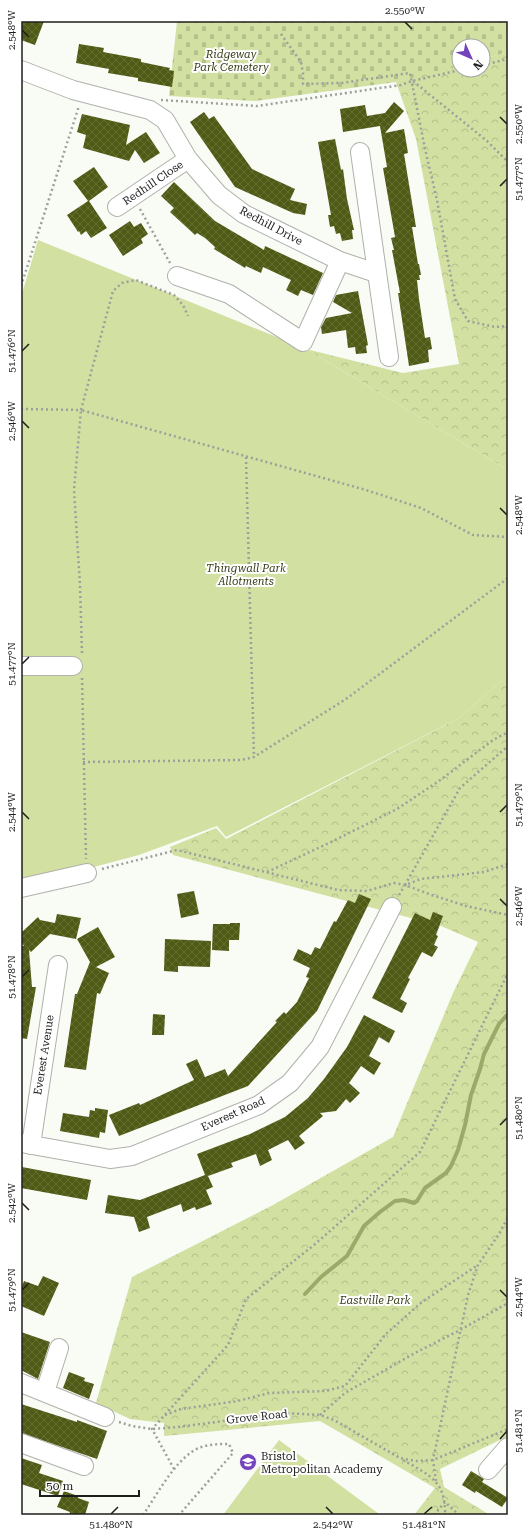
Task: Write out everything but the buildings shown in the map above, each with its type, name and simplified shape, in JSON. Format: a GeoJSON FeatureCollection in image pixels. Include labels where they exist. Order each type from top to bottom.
{"type":"FeatureCollection","features":[{"type":"Feature","properties":{"kind":"street","name":"Redhill Drive"},"geometry":{"type":"LineString","coordinates":[[21,70],[84,92],[150,110],[165,120],[188,159],[219,194],[244,214],[340,261],[376,273]]}},
{"type":"Feature","properties":{"kind":"street"},"geometry":{"type":"LineString","coordinates":[[360,152],[389,357]]}},
{"type":"Feature","properties":{"kind":"street","name":"Redhill Close"},"geometry":{"type":"LineString","coordinates":[[117,207],[188,159]]}},
{"type":"Feature","properties":{"kind":"street"},"geometry":{"type":"LineString","coordinates":[[177,276],[229,294],[303,342],[340,261]]}},
{"type":"Feature","properties":{"kind":"street"},"geometry":{"type":"LineString","coordinates":[[21,666],[79,664]]}},
{"type":"Feature","properties":{"kind":"street"},"geometry":{"type":"LineString","coordinates":[[21,888],[87,873]]}},
{"type":"Feature","properties":{"kind":"street","name":"Everest Road"},"geometry":{"type":"LineString","coordinates":[[26,1144],[110,1159],[132,1156],[259,1105],[290,1083],[320,1047],[392,907]]}},
{"type":"Feature","properties":{"kind":"street","name":"Everest Avenue"},"geometry":{"type":"LineString","coordinates":[[26,1144],[58,965]]}},
{"type":"Feature","properties":{"kind":"street"},"geometry":{"type":"LineString","coordinates":[[45,1392],[59,1348]]}},
{"type":"Feature","properties":{"kind":"street"},"geometry":{"type":"LineString","coordinates":[[21,1383],[105,1417]]}},
{"type":"Feature","properties":{"kind":"street"},"geometry":{"type":"LineString","coordinates":[[21,1444],[84,1466]]}},
{"type":"Feature","properties":{"kind":"street"},"geometry":{"type":"LineString","coordinates":[[488,1470],[508,1447]]}},
{"type":"Feature","properties":{"kind":"path"},"geometry":{"type":"LineString","coordinates":[[281,34],[301,62],[303,84],[341,83],[410,72],[425,149],[437,200],[455,299],[468,321],[494,327],[508,326]]}},
{"type":"Feature","properties":{"kind":"path"},"geometry":{"type":"LineString","coordinates":[[491,63],[508,59]]}},
{"type":"Feature","properties":{"kind":"path"},"geometry":{"type":"LineString","coordinates":[[150,110],[162,99],[257,106],[401,85],[451,72]]}},
{"type":"Feature","properties":{"kind":"path"},"geometry":{"type":"LineString","coordinates":[[412,81],[487,141],[508,162]]}},
{"type":"Feature","properties":{"kind":"path"},"geometry":{"type":"LineString","coordinates":[[21,286],[84,92]]}},
{"type":"Feature","properties":{"kind":"path"},"geometry":{"type":"LineString","coordinates":[[133,197],[177,276]]}},
{"type":"Feature","properties":{"kind":"path"},"geometry":{"type":"LineString","coordinates":[[188,316],[183,305],[174,295],[136,280],[122,283],[113,291],[81,410],[74,490],[80,585],[79,664],[87,873],[177,850],[338,890],[367,891],[394,883],[405,885],[466,906],[508,915]]}},
{"type":"Feature","properties":{"kind":"path"},"geometry":{"type":"LineString","coordinates":[[21,409],[81,410],[366,490],[421,508],[473,535],[508,537]]}},
{"type":"Feature","properties":{"kind":"path"},"geometry":{"type":"LineString","coordinates":[[246,457],[254,757]]}},
{"type":"Feature","properties":{"kind":"path"},"geometry":{"type":"LineString","coordinates":[[83,762],[241,760],[254,757],[346,699],[508,578]]}},
{"type":"Feature","properties":{"kind":"path"},"geometry":{"type":"LineString","coordinates":[[267,872],[397,809],[439,781],[493,740],[508,732]]}},
{"type":"Feature","properties":{"kind":"path"},"geometry":{"type":"LineString","coordinates":[[392,907],[460,788],[508,746]]}},
{"type":"Feature","properties":{"kind":"path"},"geometry":{"type":"LineString","coordinates":[[405,885],[421,879],[484,872],[508,864]]}},
{"type":"Feature","properties":{"kind":"path"},"geometry":{"type":"LineString","coordinates":[[174,1469],[152,1429],[228,1345],[246,1299],[314,1246],[420,1152],[508,973]]}},
{"type":"Feature","properties":{"kind":"path"},"geometry":{"type":"LineString","coordinates":[[436,1481],[433,1460],[468,1295],[478,1265],[507,1222],[508,1217]]}},
{"type":"Feature","properties":{"kind":"path"},"geometry":{"type":"LineString","coordinates":[[164,1416],[180,1408],[238,1401],[269,1393],[325,1392],[345,1386],[386,1334],[422,1302],[478,1265]]}},
{"type":"Feature","properties":{"kind":"path"},"geometry":{"type":"LineString","coordinates":[[320,1415],[345,1393],[415,1352],[460,1330],[508,1303]]}},
{"type":"Feature","properties":{"kind":"path","name":"Grove Road"},"geometry":{"type":"LineString","coordinates":[[105,1417],[132,1426],[152,1429],[284,1413],[320,1415],[334,1420],[400,1458],[416,1461],[433,1460],[508,1429]]}},
{"type":"Feature","properties":{"kind":"path"},"geometry":{"type":"LineString","coordinates":[[143,1515],[174,1469],[194,1451],[213,1444],[230,1444],[233,1454],[179,1515]]}},
{"type":"Feature","properties":{"kind":"path"},"geometry":{"type":"LineString","coordinates":[[400,1458],[436,1481],[446,1502],[459,1515]]}},
{"type":"Feature","properties":{"kind":"path"},"geometry":{"type":"LineString","coordinates":[[434,1515],[446,1502]]}},
{"type":"Feature","properties":{"kind":"path"},"geometry":{"type":"LineString","coordinates":[[445,1515],[446,1502]]}},
{"type":"Feature","properties":{"kind":"green space","name":"Ridgeway Park Cemetery"},"geometry":{"type":"Polygon","coordinates":[[[177,21],[508,21],[508,52],[491,57],[491,38],[451,38],[451,67],[396,82],[255,101],[169,96],[177,21]]]}},
{"type":"Feature","properties":{"kind":"green space"},"geometry":{"type":"Polygon","coordinates":[[[508,21],[491,38],[451,38],[451,78],[491,78],[491,57],[508,52],[508,470],[306,349],[403,373],[459,364],[416,139],[396,82],[405,79],[388,26],[508,21]]]}},
{"type":"Feature","properties":{"kind":"green space","name":"Thingwall Park Allotments"},"geometry":{"type":"Polygon","coordinates":[[[38,240],[306,349],[508,470],[508,675],[459,718],[226,837],[217,826],[139,855],[75,872],[21,881],[21,297],[38,240]]]}},
{"type":"Feature","properties":{"kind":"green space","name":"Eastville Park"},"geometry":{"type":"Polygon","coordinates":[[[508,675],[508,1436],[440,1469],[444,1487],[490,1515],[414,1515],[435,1488],[320,1421],[164,1436],[164,1423],[130,1419],[96,1403],[132,1277],[273,1205],[393,1137],[453,993],[478,942],[441,926],[173,855],[170,847],[216,828],[226,839],[459,718],[508,675]]]}},
{"type":"Feature","properties":{"kind":"green space"},"geometry":{"type":"Polygon","coordinates":[[[279,1440],[379,1514],[223,1515],[279,1440]]]}},
{"type":"Feature","properties":{"kind":"waterway"},"geometry":{"type":"LineString","coordinates":[[305,1294],[321,1277],[347,1256],[364,1226],[380,1212],[395,1201],[404,1200],[414,1203],[417,1201],[425,1188],[446,1173],[458,1150],[471,1095],[484,1054],[499,1024],[508,1014]]}},
{"type":"Feature","properties":{"kind":"place","name":"Bristol Metropolitan Academy"},"geometry":{"type":"Point","coordinates":[248,1462]}}]}
